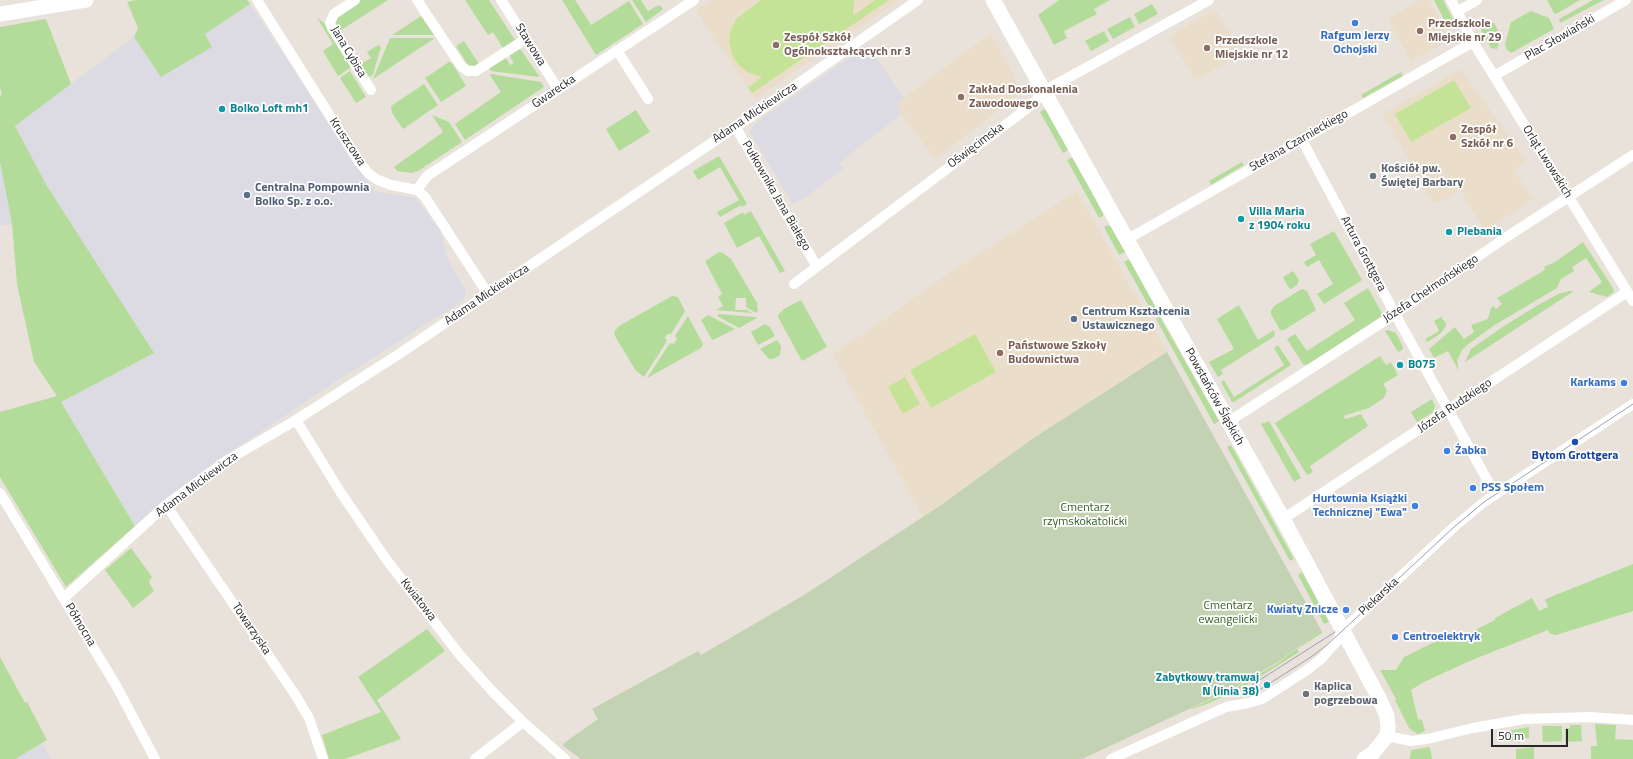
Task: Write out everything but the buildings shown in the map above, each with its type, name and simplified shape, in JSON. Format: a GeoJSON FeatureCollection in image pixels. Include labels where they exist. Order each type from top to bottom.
{"type":"FeatureCollection","features":[{"type":"Feature","properties":{"kind":"street"},"geometry":{"type":"LineString","coordinates":[[0,14],[84,0]]}},
{"type":"Feature","properties":{"kind":"street","name":"Kruszcowa"},"geometry":{"type":"LineString","coordinates":[[257,0],[347,144],[369,174],[378,180],[391,185],[417,190]]}},
{"type":"Feature","properties":{"kind":"street","name":"Jana Cybisa"},"geometry":{"type":"LineString","coordinates":[[355,0],[334,14],[330,23],[371,90]]}},
{"type":"Feature","properties":{"kind":"street"},"geometry":{"type":"LineString","coordinates":[[417,0],[461,66],[468,71],[476,71],[526,39]]}},
{"type":"Feature","properties":{"kind":"street","name":"Stawowa"},"geometry":{"type":"LineString","coordinates":[[501,0],[558,90]]}},
{"type":"Feature","properties":{"kind":"street","name":"Gwarecka"},"geometry":{"type":"LineString","coordinates":[[417,190],[427,176],[694,0]]}},
{"type":"Feature","properties":{"kind":"street","name":"Adama Mickiewicza"},"geometry":{"type":"LineString","coordinates":[[64,598],[166,505],[226,461],[350,387],[750,117],[918,0]]}},
{"type":"Feature","properties":{"kind":"street","name":"Powstańców Śląskich"},"geometry":{"type":"LineString","coordinates":[[993,0],[1283,519],[1379,698],[1387,716],[1387,736]]}},
{"type":"Feature","properties":{"kind":"street","name":"Oświęcimska"},"geometry":{"type":"LineString","coordinates":[[794,284],[1033,104],[1044,92],[1209,0]]}},
{"type":"Feature","properties":{"kind":"street","name":"Orląt Lwowskich"},"geometry":{"type":"LineString","coordinates":[[1451,0],[1473,42],[1633,301]]}},
{"type":"Feature","properties":{"kind":"street"},"geometry":{"type":"LineString","coordinates":[[1457,12],[1477,0]]}},
{"type":"Feature","properties":{"kind":"street","name":"Plac Słowiański"},"geometry":{"type":"LineString","coordinates":[[1494,76],[1626,0]]}},
{"type":"Feature","properties":{"kind":"street","name":"Stefana Czarnieckiego"},"geometry":{"type":"LineString","coordinates":[[1126,240],[1473,42]]}},
{"type":"Feature","properties":{"kind":"street"},"geometry":{"type":"LineString","coordinates":[[617,50],[648,99]]}},
{"type":"Feature","properties":{"kind":"street","name":"Pułkownika Jana Białego"},"geometry":{"type":"LineString","coordinates":[[735,126],[817,267]]}},
{"type":"Feature","properties":{"kind":"street","name":"Artura Grottgera"},"geometry":{"type":"LineString","coordinates":[[1302,140],[1394,314],[1495,494]]}},
{"type":"Feature","properties":{"kind":"street","name":"Józefa Chełmońskiego"},"geometry":{"type":"LineString","coordinates":[[1228,422],[1633,155]]}},
{"type":"Feature","properties":{"kind":"street"},"geometry":{"type":"LineString","coordinates":[[417,190],[433,207],[488,294]]}},
{"type":"Feature","properties":{"kind":"street","name":"Józefa Rudzkiego"},"geometry":{"type":"LineString","coordinates":[[1283,519],[1627,292]]}},
{"type":"Feature","properties":{"kind":"street","name":"Piekarska"},"geometry":{"type":"LineString","coordinates":[[1111,759],[1226,706],[1248,703],[1262,698],[1304,672],[1321,659],[1338,640],[1342,631],[1454,527],[1495,494],[1633,404]]}},
{"type":"Feature","properties":{"kind":"street","name":"Kwiatowa"},"geometry":{"type":"LineString","coordinates":[[296,420],[341,493],[394,571],[459,654],[492,691],[523,722],[565,759]]}},
{"type":"Feature","properties":{"kind":"street","name":"Północna"},"geometry":{"type":"LineString","coordinates":[[0,493],[117,687],[155,759]]}},
{"type":"Feature","properties":{"kind":"street","name":"Towarzyska"},"geometry":{"type":"LineString","coordinates":[[166,505],[296,696],[309,718],[323,759]]}},
{"type":"Feature","properties":{"kind":"street"},"geometry":{"type":"LineString","coordinates":[[1364,759],[1373,753],[1387,736],[1411,741],[1427,739],[1473,728],[1524,720],[1590,717],[1633,720]]}},
{"type":"Feature","properties":{"kind":"street"},"geometry":{"type":"LineString","coordinates":[[475,759],[523,722]]}},
{"type":"Feature","properties":{"kind":"shaded area","name":"Zespół Szkół Ogólnokształcących nr 3"},"geometry":{"type":"Polygon","coordinates":[[[712,0],[899,0],[755,99],[709,31],[697,10],[712,0]]]}},
{"type":"Feature","properties":{"kind":"shaded area","name":"Przedszkole Miejskie nr 29"},"geometry":{"type":"Polygon","coordinates":[[[1421,0],[1429,0],[1450,40],[1411,61],[1388,19],[1421,0]]]}},
{"type":"Feature","properties":{"kind":"shaded area"},"geometry":{"type":"Polygon","coordinates":[[[250,4],[374,191],[415,198],[440,230],[448,260],[466,291],[465,296],[461,302],[344,376],[223,457],[164,500],[135,526],[61,402],[154,353],[47,186],[15,126],[134,37],[161,76],[212,47],[205,34],[250,4]]]}},
{"type":"Feature","properties":{"kind":"shaded area","name":"Przedszkole Miejskie nr 12"},"geometry":{"type":"Polygon","coordinates":[[[1214,11],[1218,13],[1241,54],[1195,81],[1169,36],[1214,11]]]}},
{"type":"Feature","properties":{"kind":"shaded area","name":"Zakład Doskonalenia Zawodowego"},"geometry":{"type":"Polygon","coordinates":[[[991,33],[1021,90],[1019,95],[935,159],[901,114],[898,102],[991,33]]]}},
{"type":"Feature","properties":{"kind":"shaded area"},"geometry":{"type":"Polygon","coordinates":[[[867,45],[904,98],[898,102],[901,114],[839,163],[843,169],[806,197],[793,204],[749,131],[757,122],[867,45]]]}},
{"type":"Feature","properties":{"kind":"shaded area","name":"Zespół Szkół nr 6"},"geometry":{"type":"Polygon","coordinates":[[[1461,69],[1526,161],[1514,170],[1533,199],[1485,231],[1460,190],[1438,203],[1432,201],[1383,114],[1461,69]]]}},
{"type":"Feature","properties":{"kind":"shaded area"},"geometry":{"type":"Polygon","coordinates":[[[0,162],[12,224],[0,225],[0,162]]]}},
{"type":"Feature","properties":{"kind":"shaded area","name":"Państwowe Szkoły Budownictwa"},"geometry":{"type":"Polygon","coordinates":[[[1077,191],[1167,352],[1032,439],[923,517],[832,354],[871,329],[946,275],[1077,191]]]}},
{"type":"Feature","properties":{"kind":"shaded area"},"geometry":{"type":"Polygon","coordinates":[[[42,743],[51,759],[15,759],[42,743]]]}},
{"type":"Feature","properties":{"kind":"green space"},"geometry":{"type":"Polygon","coordinates":[[[135,0],[247,0],[250,4],[205,34],[212,47],[161,77],[134,37],[138,28],[127,2],[135,0]]]}},
{"type":"Feature","properties":{"kind":"green space"},"geometry":{"type":"Polygon","coordinates":[[[361,0],[388,0],[338,32],[335,22],[340,14],[361,0]]]}},
{"type":"Feature","properties":{"kind":"green space"},"geometry":{"type":"Polygon","coordinates":[[[465,0],[489,0],[515,40],[503,48],[493,32],[488,35],[465,0]]]}},
{"type":"Feature","properties":{"kind":"green space"},"geometry":{"type":"Polygon","coordinates":[[[562,0],[575,0],[591,25],[629,1],[643,24],[596,55],[562,0]]]}},
{"type":"Feature","properties":{"kind":"green space"},"geometry":{"type":"Polygon","coordinates":[[[632,0],[641,0],[648,11],[660,5],[663,9],[646,22],[632,0]]]}},
{"type":"Feature","properties":{"kind":"green space","name":"Zespół Szkół Ogólnokształcących nr 3"},"geometry":{"type":"Polygon","coordinates":[[[761,0],[854,0],[853,16],[875,0],[889,0],[752,93],[748,88],[762,77],[747,72],[739,65],[733,57],[729,42],[730,32],[736,19],[761,0]]]}},
{"type":"Feature","properties":{"kind":"green space"},"geometry":{"type":"Polygon","coordinates":[[[1059,0],[1110,0],[1094,9],[1097,14],[1064,31],[1067,38],[1054,45],[1038,15],[1059,0]]]}},
{"type":"Feature","properties":{"kind":"green space"},"geometry":{"type":"Polygon","coordinates":[[[1434,0],[1443,0],[1455,23],[1448,27],[1434,0]]]}},
{"type":"Feature","properties":{"kind":"green space"},"geometry":{"type":"Polygon","coordinates":[[[1547,0],[1580,0],[1556,14],[1547,0]]]}},
{"type":"Feature","properties":{"kind":"green space"},"geometry":{"type":"Polygon","coordinates":[[[1593,0],[1604,0],[1560,23],[1559,19],[1593,0]]]}},
{"type":"Feature","properties":{"kind":"green space"},"geometry":{"type":"Polygon","coordinates":[[[1152,4],[1158,14],[1139,24],[1134,14],[1152,4]]]}},
{"type":"Feature","properties":{"kind":"green space"},"geometry":{"type":"Polygon","coordinates":[[[1531,11],[1549,18],[1554,29],[1511,53],[1507,50],[1505,45],[1511,22],[1531,11]]]}},
{"type":"Feature","properties":{"kind":"green space"},"geometry":{"type":"Polygon","coordinates":[[[421,16],[434,35],[392,35],[421,16]]]}},
{"type":"Feature","properties":{"kind":"green space"},"geometry":{"type":"Polygon","coordinates":[[[1130,17],[1135,27],[1113,39],[1107,29],[1130,17]]]}},
{"type":"Feature","properties":{"kind":"green space"},"geometry":{"type":"Polygon","coordinates":[[[317,18],[327,25],[353,66],[338,76],[323,51],[333,44],[317,18]]]}},
{"type":"Feature","properties":{"kind":"green space"},"geometry":{"type":"Polygon","coordinates":[[[46,19],[71,84],[15,126],[47,186],[154,353],[61,402],[135,526],[66,587],[0,477],[0,412],[57,396],[34,362],[17,284],[12,224],[0,162],[0,96],[2,94],[0,88],[0,27],[46,19]]]}},
{"type":"Feature","properties":{"kind":"green space"},"geometry":{"type":"Polygon","coordinates":[[[1483,20],[1494,23],[1501,35],[1497,49],[1491,48],[1478,24],[1483,20]]]}},
{"type":"Feature","properties":{"kind":"green space"},"geometry":{"type":"Polygon","coordinates":[[[1104,31],[1109,41],[1091,51],[1085,41],[1104,31]]]}},
{"type":"Feature","properties":{"kind":"green space"},"geometry":{"type":"Polygon","coordinates":[[[390,38],[435,38],[373,79],[390,38]]]}},
{"type":"Feature","properties":{"kind":"green space"},"geometry":{"type":"Polygon","coordinates":[[[464,41],[479,64],[476,66],[468,65],[456,46],[464,41]]]}},
{"type":"Feature","properties":{"kind":"green space"},"geometry":{"type":"Polygon","coordinates":[[[378,45],[381,47],[373,74],[370,77],[365,74],[359,65],[371,58],[367,52],[378,45]]]}},
{"type":"Feature","properties":{"kind":"green space"},"geometry":{"type":"Polygon","coordinates":[[[519,49],[539,76],[538,77],[491,71],[489,68],[506,58],[510,65],[514,63],[509,55],[519,49]]]}},
{"type":"Feature","properties":{"kind":"green space"},"geometry":{"type":"Polygon","coordinates":[[[449,62],[452,63],[466,86],[441,102],[425,78],[449,62]]]}},
{"type":"Feature","properties":{"kind":"green space"},"geometry":{"type":"Polygon","coordinates":[[[350,71],[366,97],[356,103],[340,78],[350,71]]]}},
{"type":"Feature","properties":{"kind":"green space"},"geometry":{"type":"Polygon","coordinates":[[[1401,72],[1403,76],[1363,98],[1361,95],[1401,72]]]}},
{"type":"Feature","properties":{"kind":"green space"},"geometry":{"type":"Polygon","coordinates":[[[490,75],[541,82],[544,87],[465,140],[455,124],[501,92],[490,75]]]}},
{"type":"Feature","properties":{"kind":"green space"},"geometry":{"type":"Polygon","coordinates":[[[1454,80],[1471,108],[1411,142],[1395,114],[1454,80]]]}},
{"type":"Feature","properties":{"kind":"green space"},"geometry":{"type":"Polygon","coordinates":[[[424,84],[438,105],[403,129],[392,113],[391,106],[424,84]]]}},
{"type":"Feature","properties":{"kind":"green space"},"geometry":{"type":"Polygon","coordinates":[[[1044,109],[1047,110],[1068,150],[1063,153],[1040,112],[1044,109]]]}},
{"type":"Feature","properties":{"kind":"green space"},"geometry":{"type":"Polygon","coordinates":[[[636,110],[650,132],[619,151],[606,129],[636,110]]]}},
{"type":"Feature","properties":{"kind":"green space"},"geometry":{"type":"Polygon","coordinates":[[[432,115],[449,122],[462,142],[418,171],[411,173],[397,171],[394,167],[443,132],[432,115]]]}},
{"type":"Feature","properties":{"kind":"green space"},"geometry":{"type":"Polygon","coordinates":[[[719,156],[747,204],[742,207],[741,205],[720,217],[717,212],[739,200],[720,167],[698,180],[693,171],[719,156]]]}},
{"type":"Feature","properties":{"kind":"green space"},"geometry":{"type":"Polygon","coordinates":[[[1073,157],[1103,213],[1103,216],[1099,218],[1067,160],[1073,157]]]}},
{"type":"Feature","properties":{"kind":"green space"},"geometry":{"type":"Polygon","coordinates":[[[1242,162],[1244,165],[1211,185],[1209,181],[1242,162]]]}},
{"type":"Feature","properties":{"kind":"green space"},"geometry":{"type":"Polygon","coordinates":[[[751,211],[785,271],[780,273],[759,236],[737,248],[724,223],[743,212],[744,215],[751,211]]]}},
{"type":"Feature","properties":{"kind":"green space"},"geometry":{"type":"Polygon","coordinates":[[[1108,225],[1111,227],[1125,252],[1119,255],[1104,227],[1108,225]]]}},
{"type":"Feature","properties":{"kind":"green space"},"geometry":{"type":"Polygon","coordinates":[[[1334,231],[1362,280],[1324,304],[1317,294],[1333,284],[1319,260],[1307,267],[1304,262],[1316,255],[1310,244],[1334,231]]]}},
{"type":"Feature","properties":{"kind":"green space"},"geometry":{"type":"Polygon","coordinates":[[[1583,242],[1613,288],[1614,292],[1607,297],[1589,292],[1602,282],[1586,258],[1572,267],[1574,271],[1561,279],[1557,288],[1493,326],[1466,346],[1462,350],[1457,361],[1459,371],[1448,351],[1434,358],[1429,349],[1455,327],[1464,339],[1474,332],[1471,325],[1488,319],[1491,308],[1494,306],[1496,309],[1502,304],[1497,298],[1545,270],[1544,267],[1555,262],[1583,242]]]}},
{"type":"Feature","properties":{"kind":"green space"},"geometry":{"type":"Polygon","coordinates":[[[719,252],[731,259],[757,303],[758,311],[756,313],[746,307],[746,298],[736,298],[735,310],[745,309],[752,313],[716,310],[723,306],[718,297],[722,294],[705,261],[719,252]]]}},
{"type":"Feature","properties":{"kind":"green space"},"geometry":{"type":"Polygon","coordinates":[[[1129,259],[1156,308],[1151,310],[1124,262],[1129,259]]]}},
{"type":"Feature","properties":{"kind":"green space"},"geometry":{"type":"Polygon","coordinates":[[[1293,271],[1299,280],[1297,285],[1291,289],[1283,277],[1293,271]]]}},
{"type":"Feature","properties":{"kind":"green space"},"geometry":{"type":"Polygon","coordinates":[[[1368,288],[1383,315],[1307,365],[1303,364],[1287,339],[1295,334],[1307,351],[1355,320],[1344,303],[1368,288]]]}},
{"type":"Feature","properties":{"kind":"green space"},"geometry":{"type":"Polygon","coordinates":[[[1302,289],[1307,291],[1316,310],[1284,330],[1280,330],[1271,314],[1271,311],[1274,306],[1302,289]]]}},
{"type":"Feature","properties":{"kind":"green space"},"geometry":{"type":"Polygon","coordinates":[[[1574,291],[1465,362],[1471,349],[1501,328],[1558,294],[1574,291]]]}},
{"type":"Feature","properties":{"kind":"green space"},"geometry":{"type":"Polygon","coordinates":[[[672,296],[678,297],[685,311],[671,334],[667,334],[665,338],[667,341],[644,377],[636,371],[614,332],[619,326],[672,296]]]}},
{"type":"Feature","properties":{"kind":"green space"},"geometry":{"type":"Polygon","coordinates":[[[801,300],[827,347],[802,361],[778,317],[784,309],[801,300]]]}},
{"type":"Feature","properties":{"kind":"green space"},"geometry":{"type":"Polygon","coordinates":[[[1239,305],[1258,340],[1274,330],[1275,335],[1221,370],[1223,374],[1218,377],[1209,362],[1234,349],[1217,319],[1239,305]]]}},
{"type":"Feature","properties":{"kind":"green space"},"geometry":{"type":"Polygon","coordinates":[[[719,314],[757,318],[739,328],[717,316],[719,314]]]}},
{"type":"Feature","properties":{"kind":"green space"},"geometry":{"type":"Polygon","coordinates":[[[708,315],[735,329],[713,340],[701,320],[708,315]]]}},
{"type":"Feature","properties":{"kind":"green space"},"geometry":{"type":"Polygon","coordinates":[[[688,316],[703,344],[701,348],[647,378],[670,343],[674,344],[677,339],[675,336],[688,316]]]}},
{"type":"Feature","properties":{"kind":"green space"},"geometry":{"type":"Polygon","coordinates":[[[1160,317],[1219,421],[1214,424],[1156,319],[1160,317]]]}},
{"type":"Feature","properties":{"kind":"green space"},"geometry":{"type":"Polygon","coordinates":[[[1441,317],[1446,324],[1445,328],[1440,334],[1427,342],[1425,339],[1439,331],[1434,321],[1441,317]]]}},
{"type":"Feature","properties":{"kind":"green space"},"geometry":{"type":"Polygon","coordinates":[[[765,324],[770,327],[775,336],[758,345],[751,332],[765,324]]]}},
{"type":"Feature","properties":{"kind":"green space"},"geometry":{"type":"Polygon","coordinates":[[[1388,330],[1396,333],[1403,347],[1402,350],[1398,352],[1385,331],[1388,330]]]}},
{"type":"Feature","properties":{"kind":"green space"},"geometry":{"type":"Polygon","coordinates":[[[975,334],[996,372],[931,408],[910,370],[975,334]]]}},
{"type":"Feature","properties":{"kind":"green space"},"geometry":{"type":"Polygon","coordinates":[[[777,340],[781,346],[780,355],[773,359],[769,359],[760,349],[777,340]]]}},
{"type":"Feature","properties":{"kind":"green space"},"geometry":{"type":"Polygon","coordinates":[[[1278,345],[1291,365],[1232,402],[1221,382],[1224,380],[1234,397],[1284,365],[1274,348],[1278,345]]]}},
{"type":"Feature","properties":{"kind":"green space","name":"Cmentarz rzymskokatolicki"},"geometry":{"type":"Polygon","coordinates":[[[1167,352],[1321,630],[1278,662],[1236,687],[1082,759],[581,759],[563,746],[564,743],[598,719],[592,709],[698,651],[701,655],[804,595],[941,505],[1032,439],[1167,352]]]}},
{"type":"Feature","properties":{"kind":"green space"},"geometry":{"type":"Polygon","coordinates":[[[1380,356],[1386,365],[1391,362],[1398,375],[1383,384],[1387,390],[1384,398],[1369,408],[1343,416],[1346,419],[1361,414],[1368,426],[1310,466],[1313,472],[1307,475],[1275,423],[1380,356]]]}},
{"type":"Feature","properties":{"kind":"green space"},"geometry":{"type":"Polygon","coordinates":[[[905,377],[920,404],[903,414],[888,387],[905,377]]]}},
{"type":"Feature","properties":{"kind":"green space"},"geometry":{"type":"Polygon","coordinates":[[[1432,399],[1435,406],[1432,413],[1417,422],[1411,412],[1432,399]]]}},
{"type":"Feature","properties":{"kind":"green space"},"geometry":{"type":"Polygon","coordinates":[[[1269,421],[1301,478],[1294,482],[1261,424],[1269,421]]]}},
{"type":"Feature","properties":{"kind":"green space"},"geometry":{"type":"Polygon","coordinates":[[[1231,445],[1294,559],[1290,561],[1227,447],[1231,445]]]}},
{"type":"Feature","properties":{"kind":"green space"},"geometry":{"type":"Polygon","coordinates":[[[131,548],[152,577],[149,582],[154,591],[133,608],[105,570],[131,548]]]}},
{"type":"Feature","properties":{"kind":"green space"},"geometry":{"type":"Polygon","coordinates":[[[1633,564],[1633,611],[1556,635],[1550,634],[1548,630],[1472,660],[1424,682],[1411,690],[1418,719],[1422,720],[1425,731],[1418,734],[1409,728],[1395,700],[1396,699],[1380,670],[1396,670],[1404,657],[1457,631],[1461,637],[1495,620],[1495,618],[1532,598],[1539,611],[1548,607],[1545,600],[1548,598],[1633,564]]]}},
{"type":"Feature","properties":{"kind":"green space"},"geometry":{"type":"Polygon","coordinates":[[[1302,572],[1329,622],[1324,624],[1298,575],[1302,572]]]}},
{"type":"Feature","properties":{"kind":"green space"},"geometry":{"type":"Polygon","coordinates":[[[427,629],[445,651],[377,700],[401,739],[345,759],[329,759],[322,735],[381,712],[358,677],[427,629]]]}},
{"type":"Feature","properties":{"kind":"green space"},"geometry":{"type":"Polygon","coordinates":[[[1321,630],[1322,633],[1297,649],[1299,652],[1258,678],[1238,690],[1207,704],[1188,710],[1236,688],[1278,663],[1321,630]]]}},
{"type":"Feature","properties":{"kind":"green space"},"geometry":{"type":"Polygon","coordinates":[[[0,657],[25,703],[27,702],[47,740],[15,759],[0,759],[0,657]]]}},
{"type":"Feature","properties":{"kind":"green space"},"geometry":{"type":"Polygon","coordinates":[[[1595,724],[1616,725],[1615,739],[1633,740],[1633,759],[1591,759],[1591,746],[1597,746],[1595,724]]]}},
{"type":"Feature","properties":{"kind":"green space"},"geometry":{"type":"Polygon","coordinates":[[[1570,725],[1581,725],[1582,741],[1565,742],[1565,728],[1570,728],[1570,725]]]}},
{"type":"Feature","properties":{"kind":"green space"},"geometry":{"type":"Polygon","coordinates":[[[1542,726],[1562,726],[1562,741],[1543,742],[1542,726]]]}},
{"type":"Feature","properties":{"kind":"green space"},"geometry":{"type":"Polygon","coordinates":[[[1529,727],[1529,738],[1520,738],[1520,743],[1499,738],[1498,733],[1529,727]]]}},
{"type":"Feature","properties":{"kind":"green space"},"geometry":{"type":"Polygon","coordinates":[[[1430,747],[1432,759],[1410,759],[1411,750],[1430,747]]]}},
{"type":"Feature","properties":{"kind":"green space"},"geometry":{"type":"Polygon","coordinates":[[[1534,747],[1534,759],[1516,759],[1516,749],[1534,747]]]}},
{"type":"Feature","properties":{"kind":"tram line"},"geometry":{"type":"LineString","coordinates":[[1256,692],[1327,645],[1454,527],[1484,502],[1633,404]]}},
{"type":"Feature","properties":{"kind":"tram line"},"geometry":{"type":"LineString","coordinates":[[1252,685],[1335,632]]}},
{"type":"Feature","properties":{"kind":"place","name":"Rafgum Jerzy Ochojski"},"geometry":{"type":"Point","coordinates":[1355,23]}},
{"type":"Feature","properties":{"kind":"place","name":"Przedszkole Miejskie nr 29"},"geometry":{"type":"Point","coordinates":[1420,31]}},
{"type":"Feature","properties":{"kind":"place","name":"Zespół Szkół Ogólnokształcących nr 3"},"geometry":{"type":"Point","coordinates":[776,45]}},
{"type":"Feature","properties":{"kind":"place","name":"Przedszkole Miejskie nr 12"},"geometry":{"type":"Point","coordinates":[1207,48]}},
{"type":"Feature","properties":{"kind":"place","name":"Zakład Doskonalenia Zawodowego"},"geometry":{"type":"Point","coordinates":[961,97]}},
{"type":"Feature","properties":{"kind":"place","name":"Bolko Loft mh1"},"geometry":{"type":"Point","coordinates":[222,109]}},
{"type":"Feature","properties":{"kind":"place","name":"Zespół Szkół nr 6"},"geometry":{"type":"Point","coordinates":[1453,137]}},
{"type":"Feature","properties":{"kind":"place","name":"Kościół pw. Świętej Barbary"},"geometry":{"type":"Point","coordinates":[1373,176]}},
{"type":"Feature","properties":{"kind":"place","name":"Centralna Pompownia Bolko Sp. z o.o."},"geometry":{"type":"Point","coordinates":[247,195]}},
{"type":"Feature","properties":{"kind":"place","name":"Villa Maria z 1904 roku"},"geometry":{"type":"Point","coordinates":[1241,219]}},
{"type":"Feature","properties":{"kind":"place","name":"Plebania"},"geometry":{"type":"Point","coordinates":[1449,232]}},
{"type":"Feature","properties":{"kind":"place","name":"Centrum Kształcenia Ustawicznego"},"geometry":{"type":"Point","coordinates":[1074,319]}},
{"type":"Feature","properties":{"kind":"place","name":"Państwowe Szkoły Budownictwa"},"geometry":{"type":"Point","coordinates":[1000,353]}},
{"type":"Feature","properties":{"kind":"place","name":"B075"},"geometry":{"type":"Point","coordinates":[1400,365]}},
{"type":"Feature","properties":{"kind":"place","name":"Karkams"},"geometry":{"type":"Point","coordinates":[1624,383]}},
{"type":"Feature","properties":{"kind":"place","name":"Bytom Grottgera"},"geometry":{"type":"Point","coordinates":[1575,442]}},
{"type":"Feature","properties":{"kind":"place","name":"Żabka"},"geometry":{"type":"Point","coordinates":[1447,451]}},
{"type":"Feature","properties":{"kind":"place","name":"PSS Społem"},"geometry":{"type":"Point","coordinates":[1473,488]}},
{"type":"Feature","properties":{"kind":"place","name":"Hurtownia Książki Technicznej \"Ewa\""},"geometry":{"type":"Point","coordinates":[1415,506]}},
{"type":"Feature","properties":{"kind":"place","name":"Kwiaty Znicze"},"geometry":{"type":"Point","coordinates":[1346,610]}},
{"type":"Feature","properties":{"kind":"place","name":"Centroelektryk"},"geometry":{"type":"Point","coordinates":[1395,637]}},
{"type":"Feature","properties":{"kind":"place","name":"Zabytkowy tramwaj N (linia 38)"},"geometry":{"type":"Point","coordinates":[1267,685]}},
{"type":"Feature","properties":{"kind":"place","name":"Kaplica pogrzebowa"},"geometry":{"type":"Point","coordinates":[1306,694]}},
{"type":"Feature","properties":{"kind":"park label","name":"Cmentarz ewangelicki"},"geometry":{"type":"Point","coordinates":[1228,613]}}]}
